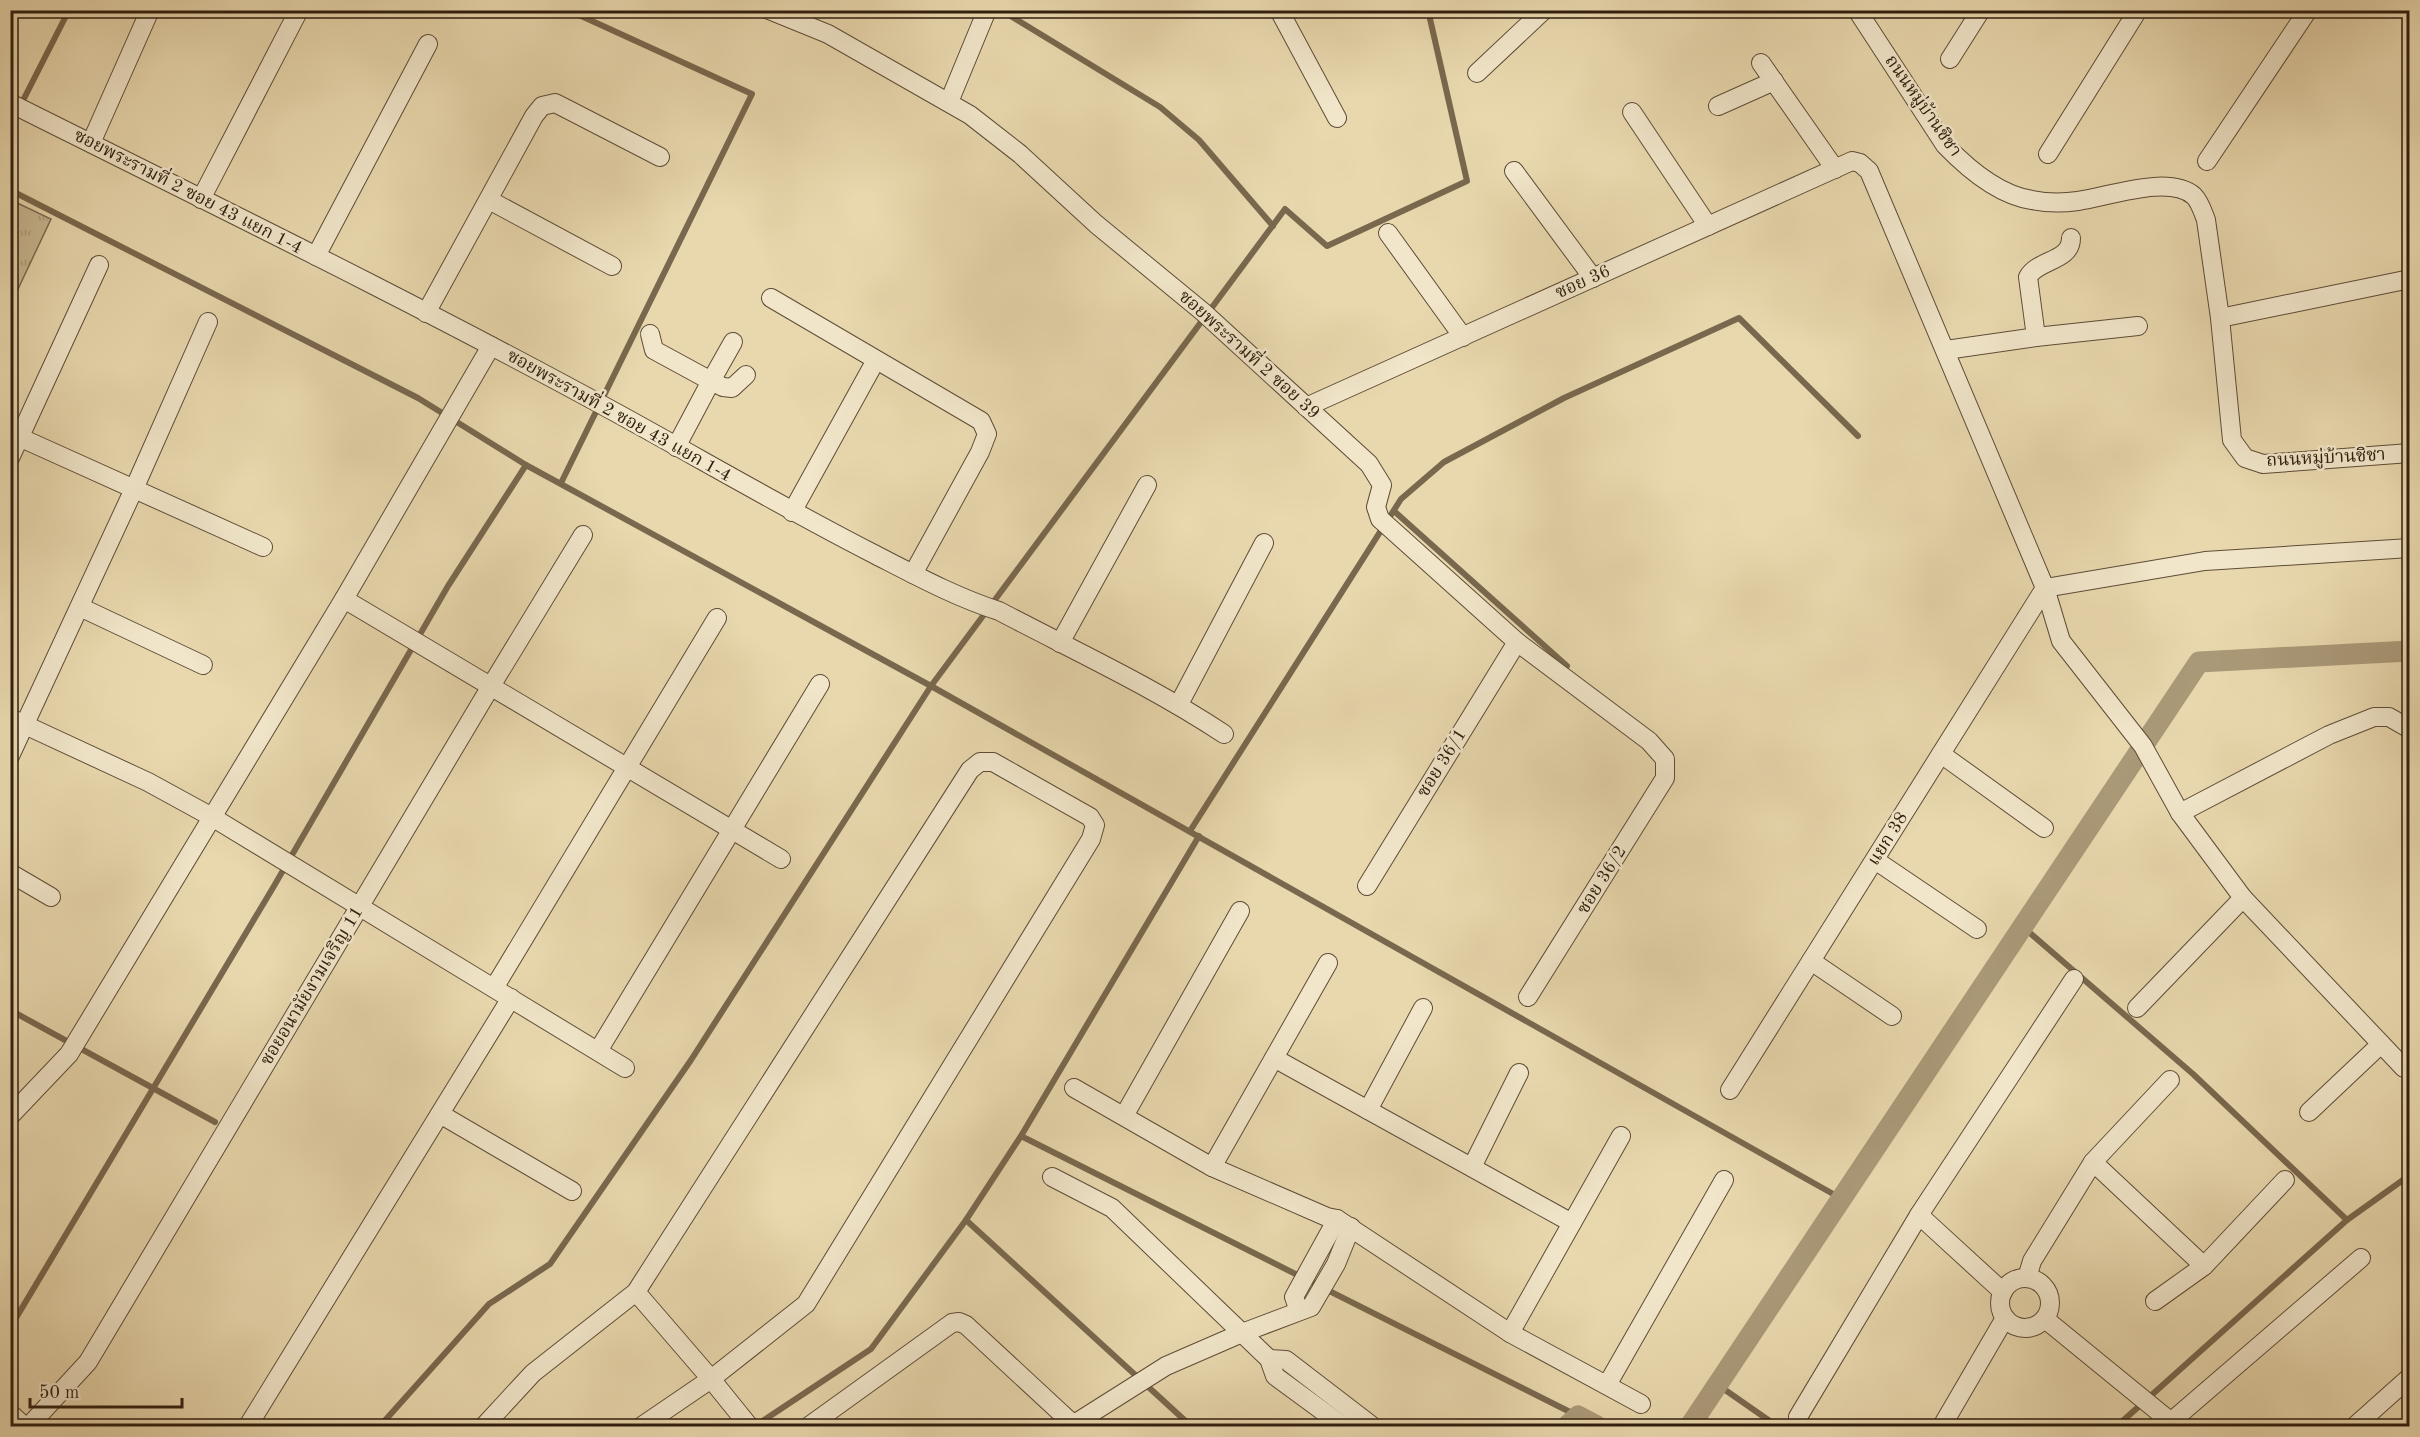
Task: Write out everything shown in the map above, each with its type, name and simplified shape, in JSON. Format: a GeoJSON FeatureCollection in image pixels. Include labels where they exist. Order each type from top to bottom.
{"type":"FeatureCollection","features":[{"type":"Feature","properties":{"kind":"street"},"geometry":{"type":"LineString","coordinates":[[91,143],[150,10]]}},
{"type":"Feature","properties":{"kind":"street"},"geometry":{"type":"LineString","coordinates":[[201,199],[299,10]]}},
{"type":"Feature","properties":{"kind":"street","name":"ซอยพระรามที่ 2 ซอย 39"},"geometry":{"type":"LineString","coordinates":[[769,10],[828,34],[949,102],[1020,154],[1096,224],[1218,325],[1369,464],[1382,485],[1376,507],[1380,519],[1517,642],[1649,741],[1665,759]]}},
{"type":"Feature","properties":{"kind":"street"},"geometry":{"type":"LineString","coordinates":[[949,102],[987,10]]}},
{"type":"Feature","properties":{"kind":"street"},"geometry":{"type":"LineString","coordinates":[[1279,10],[1337,118]]}},
{"type":"Feature","properties":{"kind":"street"},"geometry":{"type":"LineString","coordinates":[[1477,73],[1544,10]]}},
{"type":"Feature","properties":{"kind":"street","name":"ถนนหมู่บ้านชิชา"},"geometry":{"type":"LineString","coordinates":[[1857,10],[1945,145],[1961,162],[1984,180],[2029,200],[2053,203],[2170,186],[2194,196],[2206,220],[2220,318],[2232,440],[2245,458],[2263,464],[2409,453]]}},
{"type":"Feature","properties":{"kind":"street"},"geometry":{"type":"LineString","coordinates":[[1950,59],[1981,10]]}},
{"type":"Feature","properties":{"kind":"street"},"geometry":{"type":"LineString","coordinates":[[2048,154],[2138,10]]}},
{"type":"Feature","properties":{"kind":"street"},"geometry":{"type":"LineString","coordinates":[[2207,161],[2308,10]]}},
{"type":"Feature","properties":{"kind":"street"},"geometry":{"type":"LineString","coordinates":[[316,256],[428,44]]}},
{"type":"Feature","properties":{"kind":"street"},"geometry":{"type":"LineString","coordinates":[[1761,63],[1835,169]]}},
{"type":"Feature","properties":{"kind":"street"},"geometry":{"type":"LineString","coordinates":[[1718,106],[1774,81]]}},
{"type":"Feature","properties":{"kind":"street","name":"ซอยพระรามที่ 2 ซอย 43 แยก 1-4"},"geometry":{"type":"LineString","coordinates":[[10,103],[490,346],[613,411],[792,512],[913,574],[976,604],[999,611],[1060,642],[1179,704],[1224,734]]}},
{"type":"Feature","properties":{"kind":"street"},"geometry":{"type":"LineString","coordinates":[[426,313],[534,116],[542,106],[548,103],[563,107],[660,157]]}},
{"type":"Feature","properties":{"kind":"street"},"geometry":{"type":"LineString","coordinates":[[1632,112],[1708,226]]}},
{"type":"Feature","properties":{"kind":"street","name":"ซอย 36"},"geometry":{"type":"LineString","coordinates":[[1306,407],[1852,161],[1860,163],[1869,171],[1946,350]]}},
{"type":"Feature","properties":{"kind":"street"},"geometry":{"type":"LineString","coordinates":[[1514,171],[1593,278]]}},
{"type":"Feature","properties":{"kind":"street"},"geometry":{"type":"LineString","coordinates":[[489,200],[612,266]]}},
{"type":"Feature","properties":{"kind":"street"},"geometry":{"type":"LineString","coordinates":[[1388,233],[1462,337]]}},
{"type":"Feature","properties":{"kind":"street"},"geometry":{"type":"LineString","coordinates":[[2036,337],[2028,277],[2032,269],[2068,251],[2071,238]]}},
{"type":"Feature","properties":{"kind":"street"},"geometry":{"type":"LineString","coordinates":[[10,458],[15,435],[99,265]]}},
{"type":"Feature","properties":{"kind":"street"},"geometry":{"type":"LineString","coordinates":[[2220,318],[2409,279]]}},
{"type":"Feature","properties":{"kind":"street"},"geometry":{"type":"LineString","coordinates":[[771,298],[981,421],[987,434],[980,452],[913,574]]}},
{"type":"Feature","properties":{"kind":"street"},"geometry":{"type":"LineString","coordinates":[[10,756],[18,722],[80,607],[208,322]]}},
{"type":"Feature","properties":{"kind":"street"},"geometry":{"type":"LineString","coordinates":[[2138,326],[1946,350],[2045,588],[2061,641],[2141,743],[2180,813],[2243,898],[2404,1068]]}},
{"type":"Feature","properties":{"kind":"street"},"geometry":{"type":"LineString","coordinates":[[650,334],[654,350],[723,387],[732,388],[746,375]]}},
{"type":"Feature","properties":{"kind":"street"},"geometry":{"type":"LineString","coordinates":[[676,447],[732,342]]}},
{"type":"Feature","properties":{"kind":"street"},"geometry":{"type":"LineString","coordinates":[[10,1116],[69,1054],[344,598],[490,346]]}},
{"type":"Feature","properties":{"kind":"street"},"geometry":{"type":"LineString","coordinates":[[792,512],[876,360]]}},
{"type":"Feature","properties":{"kind":"street"},"geometry":{"type":"LineString","coordinates":[[15,435],[263,547]]}},
{"type":"Feature","properties":{"kind":"street"},"geometry":{"type":"LineString","coordinates":[[1060,642],[1147,485]]}},
{"type":"Feature","properties":{"kind":"street","name":"ซอยอนามัยงามเจริญ 11"},"geometry":{"type":"LineString","coordinates":[[29,1426],[88,1362],[583,535]]}},
{"type":"Feature","properties":{"kind":"street"},"geometry":{"type":"LineString","coordinates":[[1179,704],[1264,543]]}},
{"type":"Feature","properties":{"kind":"street"},"geometry":{"type":"LineString","coordinates":[[2045,588],[2205,561],[2409,548]]}},
{"type":"Feature","properties":{"kind":"street","name":"แยก 38"},"geometry":{"type":"LineString","coordinates":[[1730,1090],[2045,588]]}},
{"type":"Feature","properties":{"kind":"street"},"geometry":{"type":"LineString","coordinates":[[344,598],[781,860]]}},
{"type":"Feature","properties":{"kind":"street"},"geometry":{"type":"LineString","coordinates":[[80,607],[203,665]]}},
{"type":"Feature","properties":{"kind":"street"},"geometry":{"type":"LineString","coordinates":[[494,988],[717,618]]}},
{"type":"Feature","properties":{"kind":"street","name":"ซอย 36/1"},"geometry":{"type":"LineString","coordinates":[[1367,886],[1517,642]]}},
{"type":"Feature","properties":{"kind":"street"},"geometry":{"type":"LineString","coordinates":[[598,1051],[820,684]]}},
{"type":"Feature","properties":{"kind":"street"},"geometry":{"type":"LineString","coordinates":[[2180,813],[2329,735],[2374,717],[2389,717],[2409,729]]}},
{"type":"Feature","properties":{"kind":"street"},"geometry":{"type":"LineString","coordinates":[[18,722],[148,782],[212,817],[625,1068]]}},
{"type":"Feature","properties":{"kind":"street"},"geometry":{"type":"LineString","coordinates":[[1941,754],[2044,828]]}},
{"type":"Feature","properties":{"kind":"street","name":"ซอย 36/2"},"geometry":{"type":"LineString","coordinates":[[1528,998],[1665,778],[1665,759]]}},
{"type":"Feature","properties":{"kind":"street"},"geometry":{"type":"LineString","coordinates":[[484,1426],[533,1373],[636,1292],[970,770],[980,762],[993,762],[1090,817],[1095,825],[1091,838],[806,1304],[711,1379],[642,1426]]}},
{"type":"Feature","properties":{"kind":"street"},"geometry":{"type":"LineString","coordinates":[[1875,860],[1977,929]]}},
{"type":"Feature","properties":{"kind":"street"},"geometry":{"type":"LineString","coordinates":[[10,873],[51,897]]}},
{"type":"Feature","properties":{"kind":"street"},"geometry":{"type":"LineString","coordinates":[[2137,1008],[2243,898]]}},
{"type":"Feature","properties":{"kind":"street"},"geometry":{"type":"LineString","coordinates":[[1124,1116],[1240,911]]}},
{"type":"Feature","properties":{"kind":"street"},"geometry":{"type":"LineString","coordinates":[[1811,961],[1892,1016]]}},
{"type":"Feature","properties":{"kind":"street"},"geometry":{"type":"LineString","coordinates":[[1212,1167],[1328,963]]}},
{"type":"Feature","properties":{"kind":"street"},"geometry":{"type":"LineString","coordinates":[[1798,1417],[1919,1215],[2074,979]]}},
{"type":"Feature","properties":{"kind":"street"},"geometry":{"type":"LineString","coordinates":[[249,1426],[511,998]]}},
{"type":"Feature","properties":{"kind":"street"},"geometry":{"type":"LineString","coordinates":[[1368,1110],[1423,1008]]}},
{"type":"Feature","properties":{"kind":"street"},"geometry":{"type":"LineString","coordinates":[[2309,1112],[2381,1044]]}},
{"type":"Feature","properties":{"kind":"street"},"geometry":{"type":"LineString","coordinates":[[1274,1058],[1572,1223]]}},
{"type":"Feature","properties":{"kind":"street"},"geometry":{"type":"LineString","coordinates":[[1472,1167],[1519,1073]]}},
{"type":"Feature","properties":{"kind":"street"},"geometry":{"type":"LineString","coordinates":[[2027,1278],[2032,1261],[2043,1240],[2093,1162],[2170,1080]]}},
{"type":"Feature","properties":{"kind":"street"},"geometry":{"type":"LineString","coordinates":[[1074,1088],[1212,1167],[1344,1223],[1510,1333],[1641,1404]]}},
{"type":"Feature","properties":{"kind":"street"},"geometry":{"type":"LineString","coordinates":[[440,1114],[572,1191]]}},
{"type":"Feature","properties":{"kind":"street"},"geometry":{"type":"LineString","coordinates":[[1510,1333],[1621,1136]]}},
{"type":"Feature","properties":{"kind":"street"},"geometry":{"type":"LineString","coordinates":[[2093,1162],[2204,1266]]}},
{"type":"Feature","properties":{"kind":"street"},"geometry":{"type":"LineString","coordinates":[[1052,1177],[1112,1208],[1269,1359],[1275,1376],[1343,1426]]}},
{"type":"Feature","properties":{"kind":"street"},"geometry":{"type":"LineString","coordinates":[[1607,1385],[1724,1180]]}},
{"type":"Feature","properties":{"kind":"street"},"geometry":{"type":"LineString","coordinates":[[2156,1301],[2204,1266],[2284,1180]]}},
{"type":"Feature","properties":{"kind":"street"},"geometry":{"type":"LineString","coordinates":[[1919,1215],[2003,1292]]}},
{"type":"Feature","properties":{"kind":"street"},"geometry":{"type":"LineString","coordinates":[[1301,1305],[1308,1275],[1344,1223]]}},
{"type":"Feature","properties":{"kind":"street"},"geometry":{"type":"LineString","coordinates":[[809,1426],[952,1323],[959,1322],[966,1325],[1073,1426],[1166,1366],[1301,1305],[1327,1281],[1344,1223]]}},
{"type":"Feature","properties":{"kind":"street"},"geometry":{"type":"LineString","coordinates":[[2045,1319],[2171,1425],[2361,1258]]}},
{"type":"Feature","properties":{"kind":"street"},"geometry":{"type":"LineString","coordinates":[[2027,1278],[2038,1281],[2046,1288],[2050,1298],[2050,1309],[2045,1319],[2036,1326],[2025,1328],[2014,1326],[2005,1318],[2000,1301],[2003,1292],[2017,1279],[2027,1278]]}},
{"type":"Feature","properties":{"kind":"street"},"geometry":{"type":"LineString","coordinates":[[636,1292],[748,1425]]}},
{"type":"Feature","properties":{"kind":"street"},"geometry":{"type":"LineString","coordinates":[[1942,1426],[2005,1318]]}},
{"type":"Feature","properties":{"kind":"street"},"geometry":{"type":"LineString","coordinates":[[1269,1359],[1286,1360],[1372,1426]]}},
{"type":"Feature","properties":{"kind":"street"},"geometry":{"type":"LineString","coordinates":[[2355,1426],[2409,1377]]}},
{"type":"Feature","properties":{"kind":"street"},"geometry":{"type":"LineString","coordinates":[[10,1413],[24,1426]]}},
{"type":"Feature","properties":{"kind":"green space"},"geometry":{"type":"Polygon","coordinates":[[[11,200],[51,219],[11,304],[11,200]]]}},
{"type":"Feature","properties":{"kind":"waterway"},"geometry":{"type":"LineString","coordinates":[[10,126],[69,10]]}},
{"type":"Feature","properties":{"kind":"waterway"},"geometry":{"type":"LineString","coordinates":[[561,483],[752,94],[568,10]]}},
{"type":"Feature","properties":{"kind":"waterway"},"geometry":{"type":"LineString","coordinates":[[380,1426],[489,1304],[550,1264],[691,1060],[931,686],[1285,209],[1327,246],[1467,181],[1428,10]]}},
{"type":"Feature","properties":{"kind":"waterway"},"geometry":{"type":"LineString","coordinates":[[1004,12],[1160,107],[1199,140],[1273,226]]}},
{"type":"Feature","properties":{"kind":"waterway"},"geometry":{"type":"LineString","coordinates":[[10,190],[418,398],[526,465],[931,686],[1842,1199]]}},
{"type":"Feature","properties":{"kind":"waterway"},"geometry":{"type":"LineString","coordinates":[[1190,831],[1401,499],[1444,462],[1564,398],[1739,318],[1858,436]]}},
{"type":"Feature","properties":{"kind":"waterway"},"geometry":{"type":"LineString","coordinates":[[10,1328],[274,886],[448,586],[526,465]]}},
{"type":"Feature","properties":{"kind":"waterway"},"geometry":{"type":"LineString","coordinates":[[1394,511],[1567,666]]}},
{"type":"Feature","properties":{"kind":"waterway"},"geometry":{"type":"LineString","coordinates":[[1690,1426],[2199,662],[2410,651]]}},
{"type":"Feature","properties":{"kind":"waterway"},"geometry":{"type":"LineString","coordinates":[[755,1426],[871,1349],[966,1220],[1021,1136],[1199,836]]}},
{"type":"Feature","properties":{"kind":"waterway"},"geometry":{"type":"LineString","coordinates":[[2023,927],[2193,1074],[2347,1220]]}},
{"type":"Feature","properties":{"kind":"waterway"},"geometry":{"type":"LineString","coordinates":[[10,1010],[215,1122]]}},
{"type":"Feature","properties":{"kind":"waterway"},"geometry":{"type":"LineString","coordinates":[[1021,1136],[1578,1416]]}},
{"type":"Feature","properties":{"kind":"waterway"},"geometry":{"type":"LineString","coordinates":[[2117,1426],[2347,1220],[2410,1175]]}},
{"type":"Feature","properties":{"kind":"waterway"},"geometry":{"type":"LineString","coordinates":[[966,1220],[1191,1426]]}},
{"type":"Feature","properties":{"kind":"waterway"},"geometry":{"type":"LineString","coordinates":[[1718,1385],[1777,1426]]}},
{"type":"Feature","properties":{"kind":"waterway"},"geometry":{"type":"LineString","coordinates":[[1567,1426],[1578,1416],[1597,1426]]}}]}
